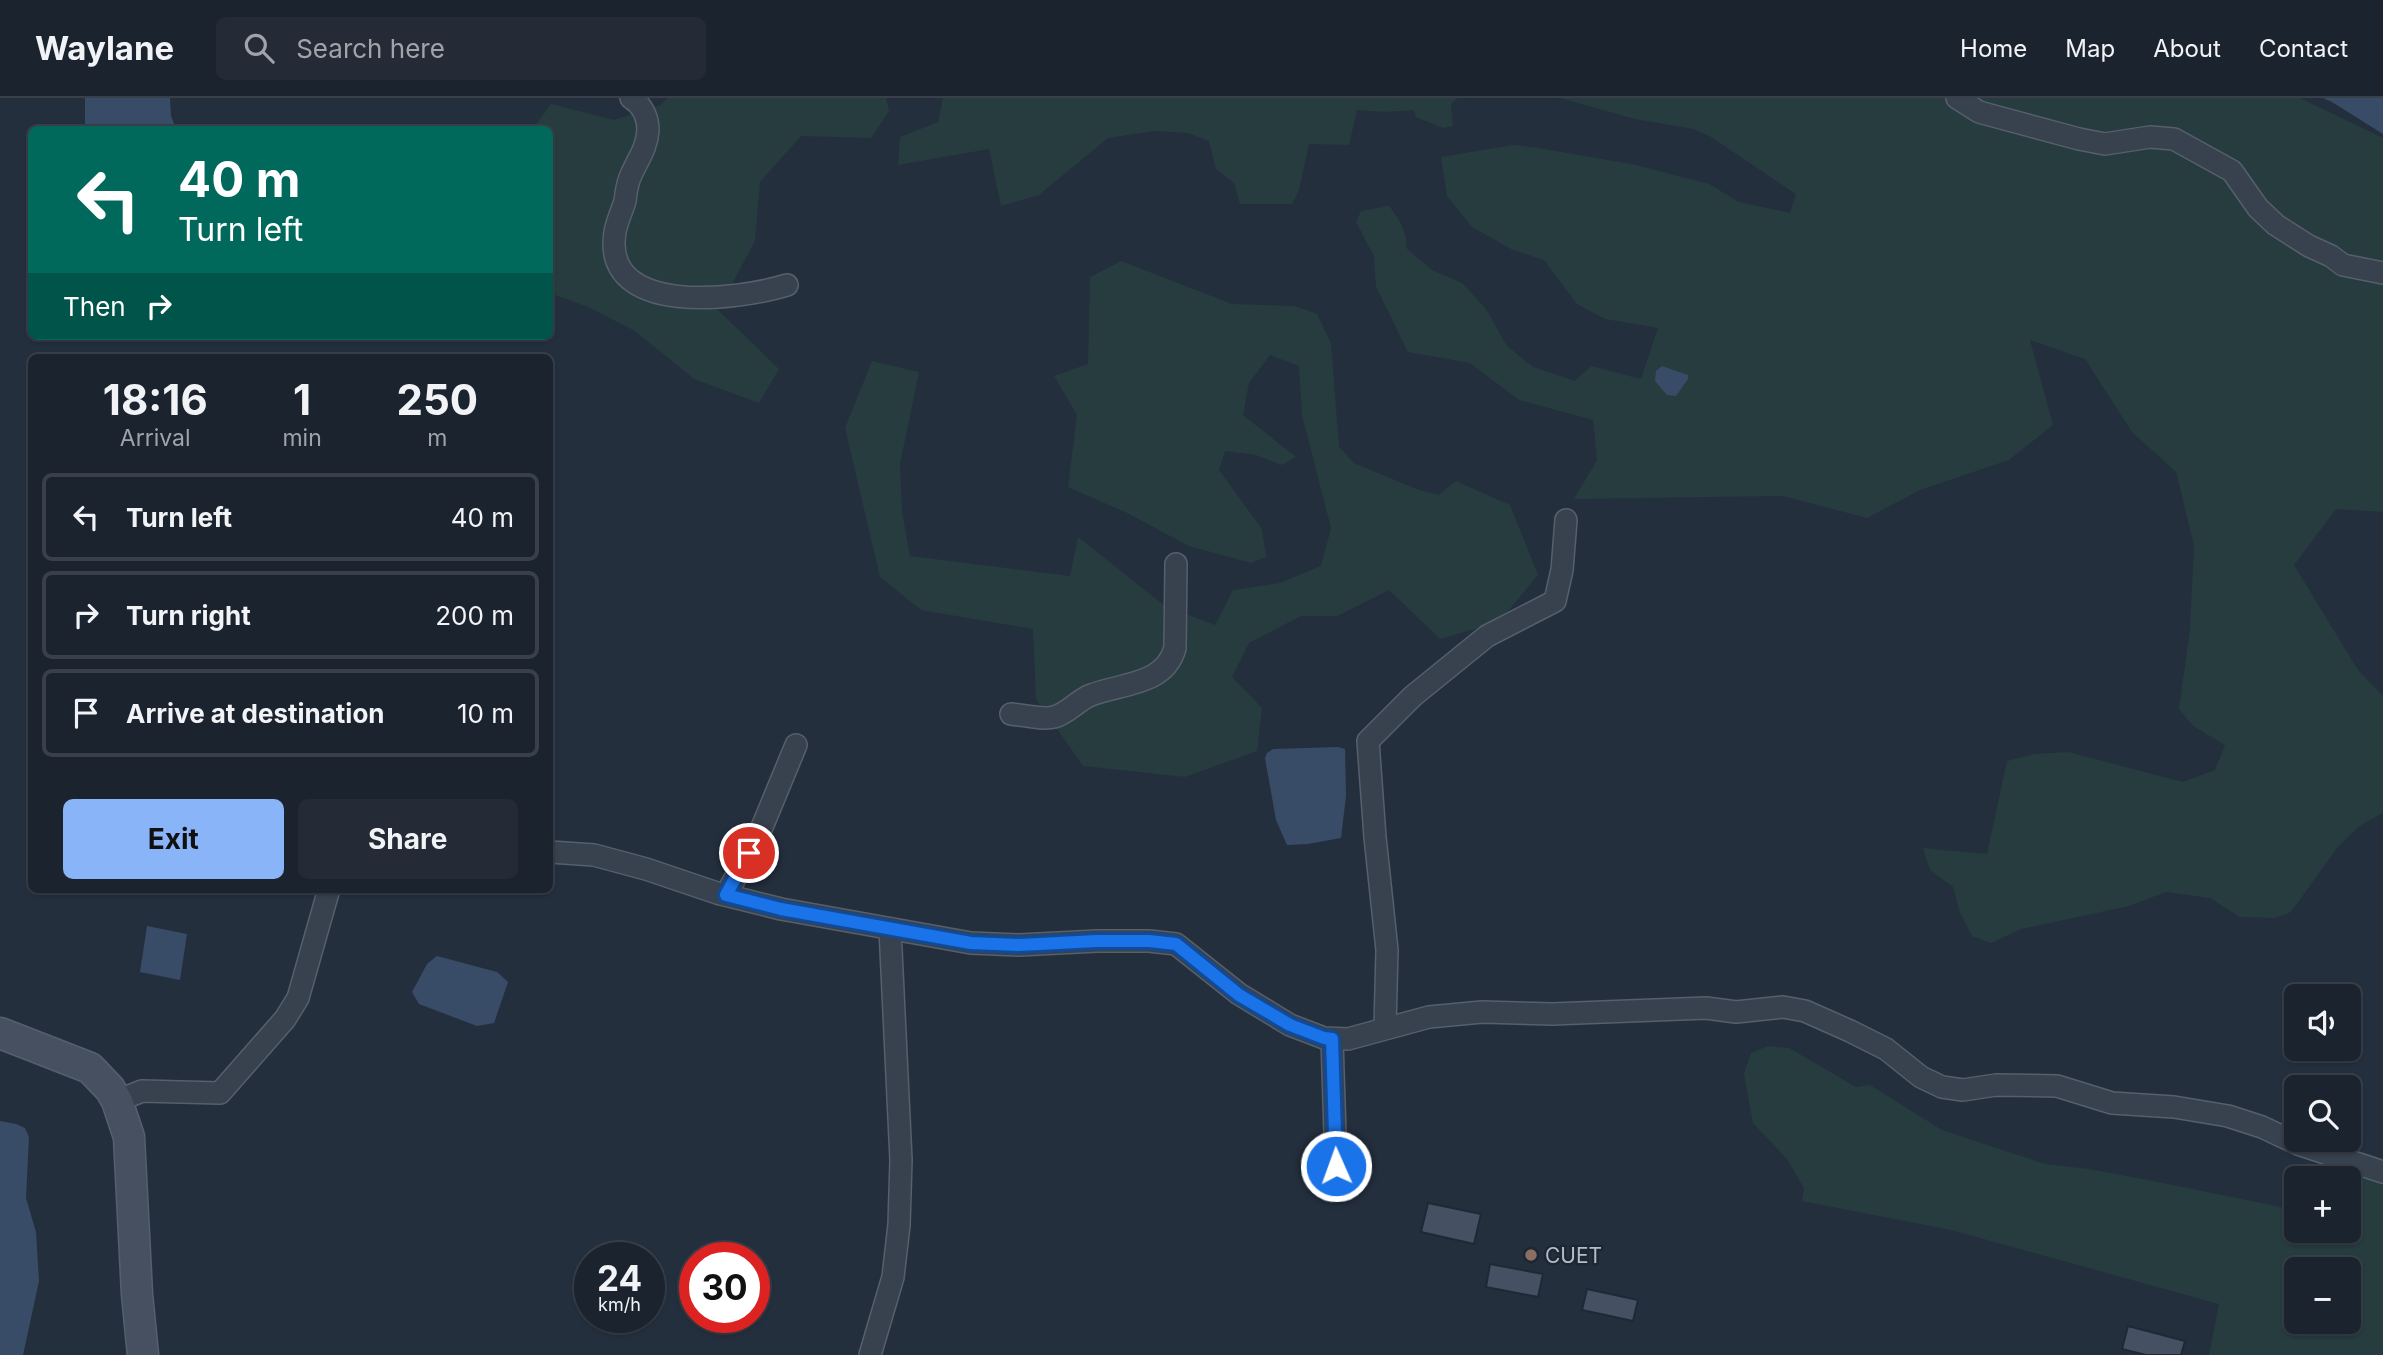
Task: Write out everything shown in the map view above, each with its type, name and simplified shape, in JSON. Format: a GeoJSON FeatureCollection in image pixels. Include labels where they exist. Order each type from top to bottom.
{"type":"FeatureCollection","features":[{"type":"Feature","properties":{"kind":"main road"},"geometry":{"type":"LineString","coordinates":[[0,1033],[90,1068],[110,1089],[117,1101],[129,1138],[134,1254],[143,1355]]}},
{"type":"Feature","properties":{"kind":"street"},"geometry":{"type":"LineString","coordinates":[[631,98],[642,108],[648,130],[645,148],[629,178],[615,230],[614,249],[624,273],[645,290],[683,296],[745,295],[788,285]]}},
{"type":"Feature","properties":{"kind":"street"},"geometry":{"type":"LineString","coordinates":[[1957,98],[1979,113],[2078,139],[2105,144],[2150,137],[2174,139],[2232,171],[2258,208],[2276,225],[2343,265],[2383,273]]}},
{"type":"Feature","properties":{"kind":"street"},"geometry":{"type":"LineString","coordinates":[[1385,1028],[1387,950],[1368,741],[1413,696],[1487,636],[1555,601],[1562,570],[1566,520]]}},
{"type":"Feature","properties":{"kind":"street"},"geometry":{"type":"LineString","coordinates":[[1011,714],[1054,717],[1088,696],[1149,678],[1162,671],[1171,661],[1175,648],[1176,564]]}},
{"type":"Feature","properties":{"kind":"street"},"geometry":{"type":"LineString","coordinates":[[726,895],[760,832],[796,745]]}},
{"type":"Feature","properties":{"kind":"street"},"geometry":{"type":"LineString","coordinates":[[553,852],[594,855],[781,909],[971,943],[1019,945],[1149,941],[1176,944],[1239,995],[1290,1025],[1324,1038],[1348,1039],[1429,1017],[1482,1012],[1552,1014],[1706,1008],[1736,1012],[1783,1007],[1805,1011],[1886,1049],[1921,1077],[1942,1087],[1963,1090],[1996,1085],[2057,1086],[2112,1102],[2174,1107],[2228,1116],[2262,1127],[2298,1144],[2383,1172]]}},
{"type":"Feature","properties":{"kind":"street"},"geometry":{"type":"LineString","coordinates":[[117,1101],[142,1091],[220,1093],[285,1019],[298,998],[328,893]]}},
{"type":"Feature","properties":{"kind":"street"},"geometry":{"type":"LineString","coordinates":[[870,1355],[893,1277],[899,1225],[901,1160],[890,929]]}},
{"type":"Feature","properties":{"kind":"street"},"geometry":{"type":"LineString","coordinates":[[1332,1039],[1336,1166]]}},
{"type":"Feature","properties":{"kind":"green space"},"geometry":{"type":"Polygon","coordinates":[[[667,98],[886,98],[889,111],[871,138],[801,136],[760,182],[755,241],[718,310],[779,369],[759,403],[694,379],[635,331],[588,307],[553,294],[553,126],[535,126],[551,104],[614,120],[661,105],[667,98]]]}},
{"type":"Feature","properties":{"kind":"green space"},"geometry":{"type":"Polygon","coordinates":[[[943,98],[1458,98],[1451,104],[1453,126],[1443,128],[1416,117],[1414,110],[1357,110],[1349,145],[1309,144],[1299,190],[1292,204],[1240,204],[1234,183],[1216,169],[1209,141],[1188,133],[1155,131],[1108,138],[1039,195],[1001,206],[989,149],[898,165],[900,137],[938,122],[943,98]]]}},
{"type":"Feature","properties":{"kind":"green space"},"geometry":{"type":"Polygon","coordinates":[[[1560,98],[2300,98],[2383,138],[2383,512],[2336,509],[2294,565],[2358,670],[2383,696],[2383,813],[2358,827],[2337,848],[2291,912],[2275,918],[2240,917],[2210,898],[2166,892],[2129,906],[2021,929],[1991,943],[1972,936],[1960,913],[1953,887],[1930,870],[1923,848],[1987,854],[2007,761],[2035,754],[2068,752],[2183,782],[2215,770],[2225,745],[2193,726],[2179,709],[2190,629],[2194,545],[2176,472],[2132,432],[2085,359],[2030,340],[2053,425],[2009,460],[1920,490],[1867,518],[1783,496],[1574,499],[1597,460],[1593,420],[1519,400],[1470,363],[1408,352],[1376,287],[1374,256],[1356,222],[1361,211],[1389,206],[1402,226],[1407,249],[1432,270],[1462,283],[1486,309],[1507,346],[1533,367],[1575,381],[1591,366],[1641,379],[1658,328],[1605,319],[1577,304],[1544,260],[1511,249],[1472,227],[1447,196],[1441,157],[1513,145],[1539,148],[1636,165],[1709,184],[1739,202],[1790,213],[1796,194],[1711,137],[1694,129],[1635,119],[1560,98]]]}},
{"type":"Feature","properties":{"kind":"green space"},"geometry":{"type":"Polygon","coordinates":[[[1121,261],[1232,304],[1295,306],[1317,314],[1331,343],[1339,447],[1354,463],[1419,490],[1439,495],[1456,481],[1510,505],[1538,575],[1499,622],[1440,639],[1389,590],[1337,616],[1301,616],[1249,643],[1232,677],[1262,708],[1257,751],[1185,777],[1083,766],[1036,699],[1033,629],[921,610],[880,577],[845,428],[872,361],[919,372],[900,464],[902,512],[910,556],[1070,576],[1078,537],[1165,606],[1215,625],[1233,590],[1280,583],[1321,566],[1331,528],[1302,415],[1299,366],[1270,355],[1249,383],[1243,415],[1296,457],[1282,465],[1256,455],[1225,451],[1219,470],[1262,529],[1266,557],[1251,563],[1189,546],[1127,513],[1068,487],[1077,415],[1054,376],[1088,364],[1090,277],[1121,261]]]}},
{"type":"Feature","properties":{"kind":"green space"},"geometry":{"type":"Polygon","coordinates":[[[1768,1046],[1789,1048],[1856,1087],[1870,1085],[1942,1130],[2045,1164],[2089,1169],[2284,1208],[2284,1243],[2361,1243],[2361,1174],[2383,1181],[2383,1355],[2209,1355],[2219,1304],[1951,1230],[1802,1201],[1804,1188],[1787,1159],[1753,1123],[1744,1074],[1751,1053],[1768,1046]]]}},
{"type":"Feature","properties":{"kind":"water"},"geometry":{"type":"Polygon","coordinates":[[[85,98],[170,98],[175,126],[85,126],[85,98]]]}},
{"type":"Feature","properties":{"kind":"water"},"geometry":{"type":"Polygon","coordinates":[[[2323,98],[2383,98],[2383,134],[2332,102],[2323,98]]]}},
{"type":"Feature","properties":{"kind":"water"},"geometry":{"type":"Polygon","coordinates":[[[1662,366],[1688,375],[1676,396],[1667,395],[1655,381],[1656,371],[1662,366]]]}},
{"type":"Feature","properties":{"kind":"water"},"geometry":{"type":"Polygon","coordinates":[[[1273,749],[1345,749],[1346,796],[1341,838],[1287,845],[1276,820],[1265,758],[1267,753],[1273,749]]]}},
{"type":"Feature","properties":{"kind":"water"},"geometry":{"type":"Polygon","coordinates":[[[147,926],[187,934],[180,980],[140,972],[147,926]]]}},
{"type":"Feature","properties":{"kind":"water"},"geometry":{"type":"Polygon","coordinates":[[[437,956],[497,972],[508,982],[494,1023],[477,1026],[419,1004],[412,992],[427,964],[437,956]]]}},
{"type":"Feature","properties":{"kind":"water"},"geometry":{"type":"Polygon","coordinates":[[[0,1121],[25,1128],[29,1137],[26,1198],[36,1232],[39,1281],[23,1355],[0,1355],[0,1121]]]}},
{"type":"Feature","properties":{"kind":"building"},"geometry":{"type":"Polygon","coordinates":[[[1428,1203],[1481,1214],[1474,1244],[1421,1232],[1428,1203]]]}},
{"type":"Feature","properties":{"kind":"building"},"geometry":{"type":"Polygon","coordinates":[[[1490,1264],[1543,1274],[1538,1297],[1486,1287],[1490,1264]]]}},
{"type":"Feature","properties":{"kind":"building"},"geometry":{"type":"Polygon","coordinates":[[[1587,1289],[1638,1300],[1633,1321],[1582,1310],[1587,1289]]]}},
{"type":"Feature","properties":{"kind":"building"},"geometry":{"type":"Polygon","coordinates":[[[2128,1326],[2185,1341],[2181,1355],[2146,1355],[2122,1349],[2128,1326]]]}},
{"type":"Feature","properties":{"kind":"place","name":"CUET"},"geometry":{"type":"Point","coordinates":[1531,1255]}},
{"type":"Feature","properties":{"kind":"route"},"geometry":{"type":"LineString","coordinates":[[749,853],[726,895],[781,909],[971,943],[1019,945],[1149,941],[1176,944],[1239,995],[1290,1025],[1332,1039],[1336,1166]]}}]}
